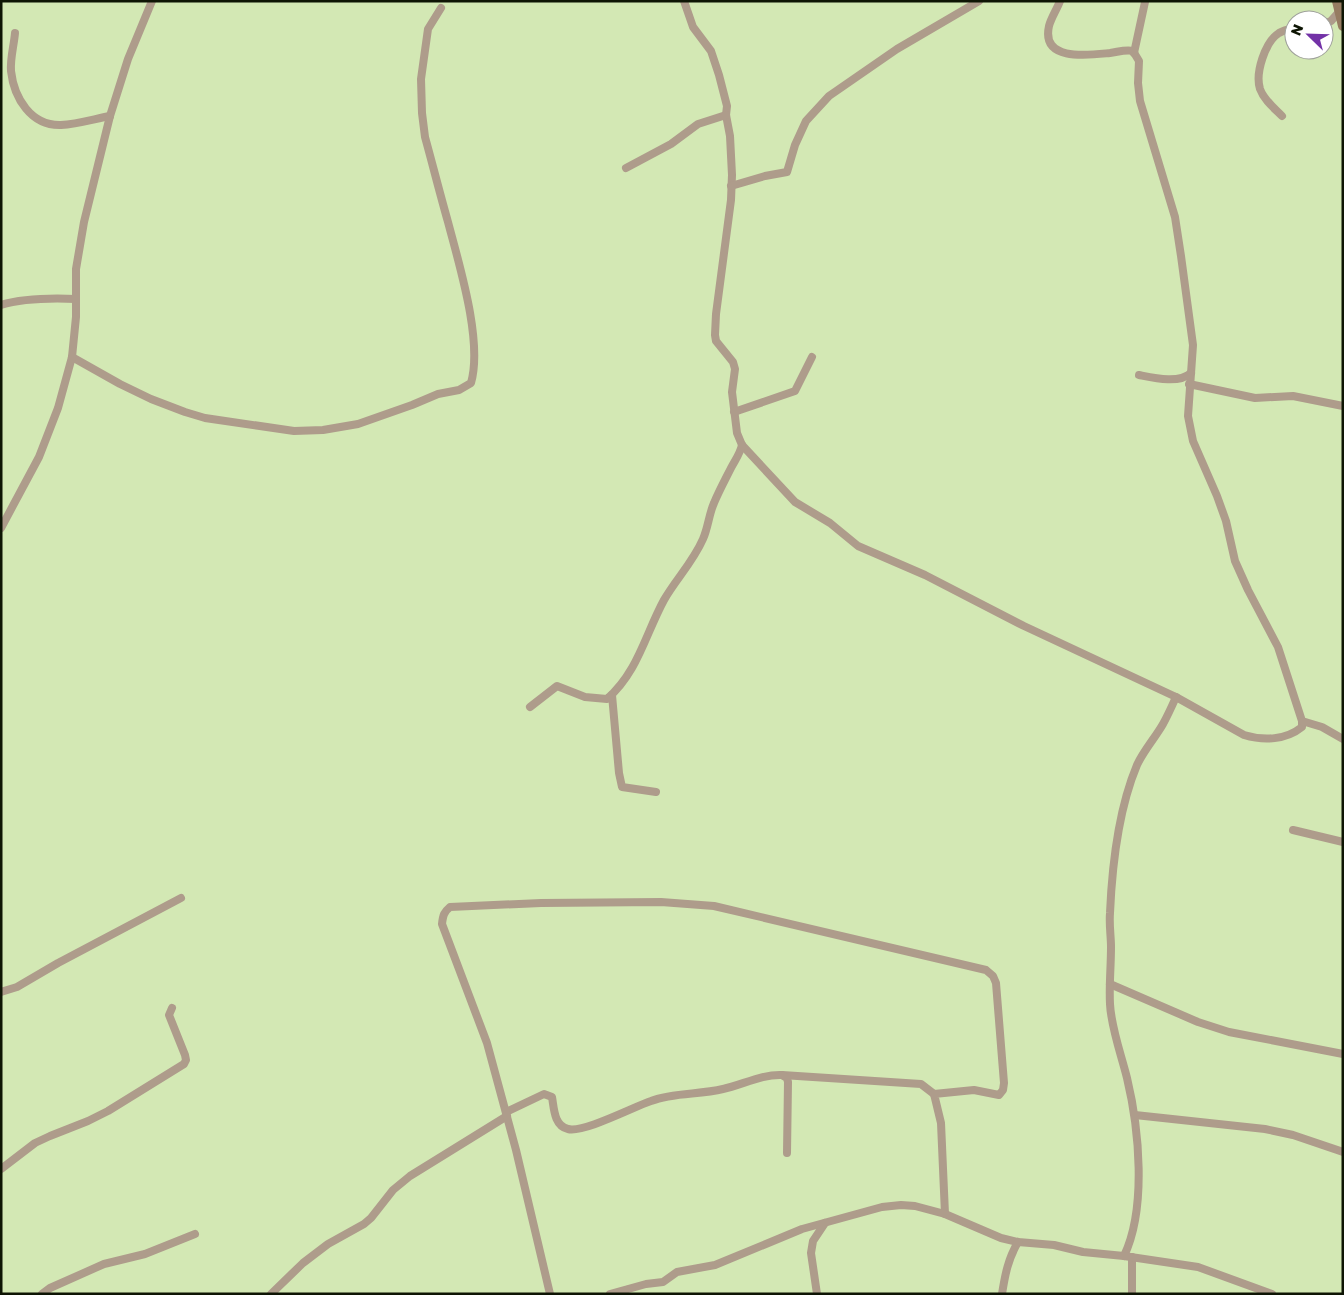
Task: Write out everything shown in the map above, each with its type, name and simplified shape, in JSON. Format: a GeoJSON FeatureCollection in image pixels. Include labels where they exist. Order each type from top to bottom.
{"type":"FeatureCollection","features":[{"type":"Feature","properties":{"kind":"main road"},"geometry":{"type":"LineString","coordinates":[[1338,6],[1343,26]]}},
{"type":"Feature","properties":{"kind":"street"},"geometry":{"type":"LineString","coordinates":[[1,528],[40,457],[58,408],[72,357],[76,317],[76,269],[84,222],[110,116],[128,59],[152,1]]}},
{"type":"Feature","properties":{"kind":"street"},"geometry":{"type":"LineString","coordinates":[[684,1],[693,27],[711,51],[727,106],[731,186],[714,335],[716,341],[733,362],[735,369],[732,392],[734,412],[742,445],[795,502],[830,522],[858,546],[925,575],[1024,626],[1176,697],[1244,735],[1256,739],[1288,736],[1302,727],[1302,721],[1278,647],[1248,590],[1235,560],[1226,521],[1217,496],[1192,441],[1188,416],[1193,345],[1175,218],[1140,101],[1138,83],[1139,61],[1133,50],[1078,55],[1065,54],[1056,50],[1048,37],[1049,25],[1060,1]]}},
{"type":"Feature","properties":{"kind":"street"},"geometry":{"type":"LineString","coordinates":[[731,186],[787,172],[806,120],[829,96],[897,49],[979,1]]}},
{"type":"Feature","properties":{"kind":"street"},"geometry":{"type":"LineString","coordinates":[[1134,53],[1146,2]]}},
{"type":"Feature","properties":{"kind":"street"},"geometry":{"type":"LineString","coordinates":[[72,357],[136,392],[185,412],[205,418],[294,431],[323,430],[358,424],[438,394],[459,390],[471,383],[473,375],[473,339],[467,298],[426,137],[422,113],[421,79],[428,29],[441,8]]}},
{"type":"Feature","properties":{"kind":"street"},"geometry":{"type":"LineString","coordinates":[[1282,116],[1263,97],[1259,78],[1271,41],[1278,33],[1284,31]]}},
{"type":"Feature","properties":{"kind":"street"},"geometry":{"type":"LineString","coordinates":[[15,33],[11,69],[14,88],[24,108],[32,115],[46,123],[60,125],[110,116]]}},
{"type":"Feature","properties":{"kind":"street"},"geometry":{"type":"LineString","coordinates":[[626,168],[672,144],[698,124],[726,114]]}},
{"type":"Feature","properties":{"kind":"street"},"geometry":{"type":"LineString","coordinates":[[1,306],[10,302],[56,298],[76,299]]}},
{"type":"Feature","properties":{"kind":"street"},"geometry":{"type":"LineString","coordinates":[[734,412],[795,391],[812,356]]}},
{"type":"Feature","properties":{"kind":"street"},"geometry":{"type":"LineString","coordinates":[[1139,375],[1170,378],[1186,377],[1191,373]]}},
{"type":"Feature","properties":{"kind":"street"},"geometry":{"type":"LineString","coordinates":[[1190,384],[1255,398],[1293,396],[1343,406]]}},
{"type":"Feature","properties":{"kind":"street"},"geometry":{"type":"LineString","coordinates":[[530,707],[557,686],[585,696],[607,698],[628,677],[637,662],[664,600],[691,561],[703,538],[714,503],[732,466],[741,454],[742,445]]}},
{"type":"Feature","properties":{"kind":"street"},"geometry":{"type":"LineString","coordinates":[[612,695],[622,787],[656,792]]}},
{"type":"Feature","properties":{"kind":"street"},"geometry":{"type":"LineString","coordinates":[[1132,1294],[1128,1256],[1137,1195],[1135,1115],[1110,1006],[1112,878],[1129,790],[1138,764],[1163,724],[1176,697]]}},
{"type":"Feature","properties":{"kind":"street"},"geometry":{"type":"LineString","coordinates":[[1302,721],[1322,727],[1343,739]]}},
{"type":"Feature","properties":{"kind":"street"},"geometry":{"type":"LineString","coordinates":[[1293,830],[1343,842]]}},
{"type":"Feature","properties":{"kind":"street"},"geometry":{"type":"LineString","coordinates":[[1,992],[17,986],[181,898]]}},
{"type":"Feature","properties":{"kind":"street"},"geometry":{"type":"LineString","coordinates":[[550,1294],[488,1043],[442,924],[443,915],[450,906],[662,902],[714,906],[986,970],[993,976],[996,983],[1003,1090],[999,1095],[974,1090],[934,1094]]}},
{"type":"Feature","properties":{"kind":"street"},"geometry":{"type":"LineString","coordinates":[[1110,984],[1198,1022],[1229,1032],[1343,1054]]}},
{"type":"Feature","properties":{"kind":"street"},"geometry":{"type":"LineString","coordinates":[[1,1169],[35,1143],[88,1122],[184,1064],[185,1056],[169,1014],[172,1008]]}},
{"type":"Feature","properties":{"kind":"street"},"geometry":{"type":"LineString","coordinates":[[782,1075],[787,1078],[788,1082],[787,1153]]}},
{"type":"Feature","properties":{"kind":"street"},"geometry":{"type":"LineString","coordinates":[[271,1294],[309,1258],[328,1244],[364,1224],[393,1190],[410,1176],[506,1114],[544,1094],[552,1097],[557,1120],[563,1127],[572,1129],[604,1121],[665,1096],[722,1090],[758,1078],[782,1075],[921,1084],[934,1094],[941,1123],[945,1214]]}},
{"type":"Feature","properties":{"kind":"street"},"geometry":{"type":"LineString","coordinates":[[1135,1115],[1265,1129],[1293,1135],[1343,1152]]}},
{"type":"Feature","properties":{"kind":"street"},"geometry":{"type":"LineString","coordinates":[[610,1294],[646,1284],[663,1282],[677,1272],[715,1265],[767,1242],[826,1222],[882,1207],[901,1205],[915,1206],[945,1214],[1001,1238],[1018,1242],[1198,1267],[1272,1294]]}},
{"type":"Feature","properties":{"kind":"street"},"geometry":{"type":"LineString","coordinates":[[817,1294],[811,1253],[813,1240],[826,1222]]}},
{"type":"Feature","properties":{"kind":"street"},"geometry":{"type":"LineString","coordinates":[[42,1294],[59,1284],[104,1264],[145,1254],[195,1234]]}},
{"type":"Feature","properties":{"kind":"street"},"geometry":{"type":"LineString","coordinates":[[1002,1294],[1006,1270],[1011,1254],[1018,1242]]}}]}
